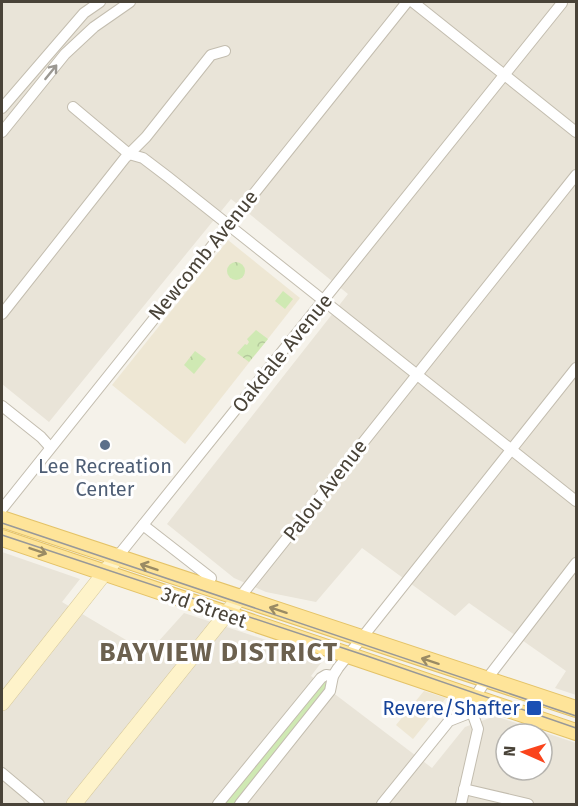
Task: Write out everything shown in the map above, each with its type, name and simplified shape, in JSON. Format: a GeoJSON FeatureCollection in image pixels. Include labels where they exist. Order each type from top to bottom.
{"type":"FeatureCollection","features":[{"type":"Feature","properties":{"kind":"main road","name":"3rd Street"},"geometry":{"type":"LineString","coordinates":[[2,519],[576,709]]}},
{"type":"Feature","properties":{"kind":"main road","name":"3rd Street"},"geometry":{"type":"LineString","coordinates":[[2,538],[349,654],[474,705],[576,732]]}},
{"type":"Feature","properties":{"kind":"street"},"geometry":{"type":"LineString","coordinates":[[14,117],[2,108],[76,21],[100,2]]}},
{"type":"Feature","properties":{"kind":"street"},"geometry":{"type":"LineString","coordinates":[[2,132],[65,54],[94,27],[130,2]]}},
{"type":"Feature","properties":{"kind":"street","name":"Newcomb Avenue"},"geometry":{"type":"LineString","coordinates":[[2,509],[407,2]]}},
{"type":"Feature","properties":{"kind":"street"},"geometry":{"type":"LineString","coordinates":[[413,2],[576,132]]}},
{"type":"Feature","properties":{"kind":"street","name":"Oakdale Avenue"},"geometry":{"type":"LineString","coordinates":[[2,703],[562,3]]}},
{"type":"Feature","properties":{"kind":"street"},"geometry":{"type":"LineString","coordinates":[[2,315],[129,154],[146,137],[212,55],[225,51]]}},
{"type":"Feature","properties":{"kind":"street"},"geometry":{"type":"LineString","coordinates":[[73,107],[129,154],[145,160],[228,224],[576,501]]}},
{"type":"Feature","properties":{"kind":"street","name":"Palou Avenue"},"geometry":{"type":"LineString","coordinates":[[74,804],[576,174]]}},
{"type":"Feature","properties":{"kind":"street"},"geometry":{"type":"LineString","coordinates":[[240,804],[330,691],[333,676],[349,654],[576,368]]}},
{"type":"Feature","properties":{"kind":"street"},"geometry":{"type":"LineString","coordinates":[[2,406],[41,436],[50,447]]}},
{"type":"Feature","properties":{"kind":"street"},"geometry":{"type":"LineString","coordinates":[[143,525],[211,578]]}},
{"type":"Feature","properties":{"kind":"street"},"geometry":{"type":"LineString","coordinates":[[382,804],[448,721],[474,705],[486,680],[576,563]]}},
{"type":"Feature","properties":{"kind":"street"},"geometry":{"type":"LineString","coordinates":[[218,804],[321,678],[326,675],[333,676]]}},
{"type":"Feature","properties":{"kind":"street"},"geometry":{"type":"LineString","coordinates":[[461,804],[478,729],[474,705]]}},
{"type":"Feature","properties":{"kind":"street"},"geometry":{"type":"LineString","coordinates":[[2,774],[39,804]]}},
{"type":"Feature","properties":{"kind":"street"},"geometry":{"type":"LineString","coordinates":[[464,789],[528,804]]}},
{"type":"Feature","properties":{"kind":"shaded area"},"geometry":{"type":"Polygon","coordinates":[[[2,2],[576,2],[576,695],[555,688],[566,671],[469,603],[455,616],[362,548],[316,602],[266,592],[234,578],[167,524],[348,294],[231,199],[49,422],[2,384],[2,2]]]}},
{"type":"Feature","properties":{"kind":"shaded area"},"geometry":{"type":"Polygon","coordinates":[[[228,240],[300,298],[185,444],[112,385],[228,240]]]}},
{"type":"Feature","properties":{"kind":"shaded area"},"geometry":{"type":"Polygon","coordinates":[[[2,552],[80,579],[62,602],[148,653],[184,613],[324,659],[311,676],[432,768],[465,727],[495,716],[513,722],[494,722],[494,782],[554,782],[554,736],[576,743],[576,804],[2,804],[2,552]]]}},
{"type":"Feature","properties":{"kind":"shaded area"},"geometry":{"type":"Polygon","coordinates":[[[424,691],[446,698],[413,739],[396,725],[424,691]]]}},
{"type":"Feature","properties":{"kind":"green space"},"geometry":{"type":"Polygon","coordinates":[[[232,262],[240,262],[245,267],[243,278],[232,280],[227,275],[227,267],[232,262]]]}},
{"type":"Feature","properties":{"kind":"green space"},"geometry":{"type":"Polygon","coordinates":[[[283,291],[293,299],[285,309],[275,301],[283,291]]]}},
{"type":"Feature","properties":{"kind":"green space"},"geometry":{"type":"Polygon","coordinates":[[[256,330],[268,339],[249,362],[237,353],[245,344],[247,345],[249,342],[247,339],[256,330]]]}},
{"type":"Feature","properties":{"kind":"green space"},"geometry":{"type":"Polygon","coordinates":[[[195,351],[206,359],[194,374],[184,365],[195,351]]]}},
{"type":"Feature","properties":{"kind":"green space"},"geometry":{"type":"Polygon","coordinates":[[[322,681],[328,681],[330,684],[235,804],[224,804],[322,681]]]}},
{"type":"Feature","properties":{"kind":"tram line"},"geometry":{"type":"LineString","coordinates":[[2,523],[576,716]]}},
{"type":"Feature","properties":{"kind":"tram line"},"geometry":{"type":"LineString","coordinates":[[2,535],[576,728]]}},
{"type":"Feature","properties":{"kind":"place","name":"Lee Recreation Center"},"geometry":{"type":"Point","coordinates":[105,445]}},
{"type":"Feature","properties":{"kind":"place","name":"Revere/Shafter"},"geometry":{"type":"Point","coordinates":[534,708]}},
{"type":"Feature","properties":{"kind":"district","name":"BAYVIEW DISTRICT"},"geometry":{"type":"Point","coordinates":[219,652]}}]}
